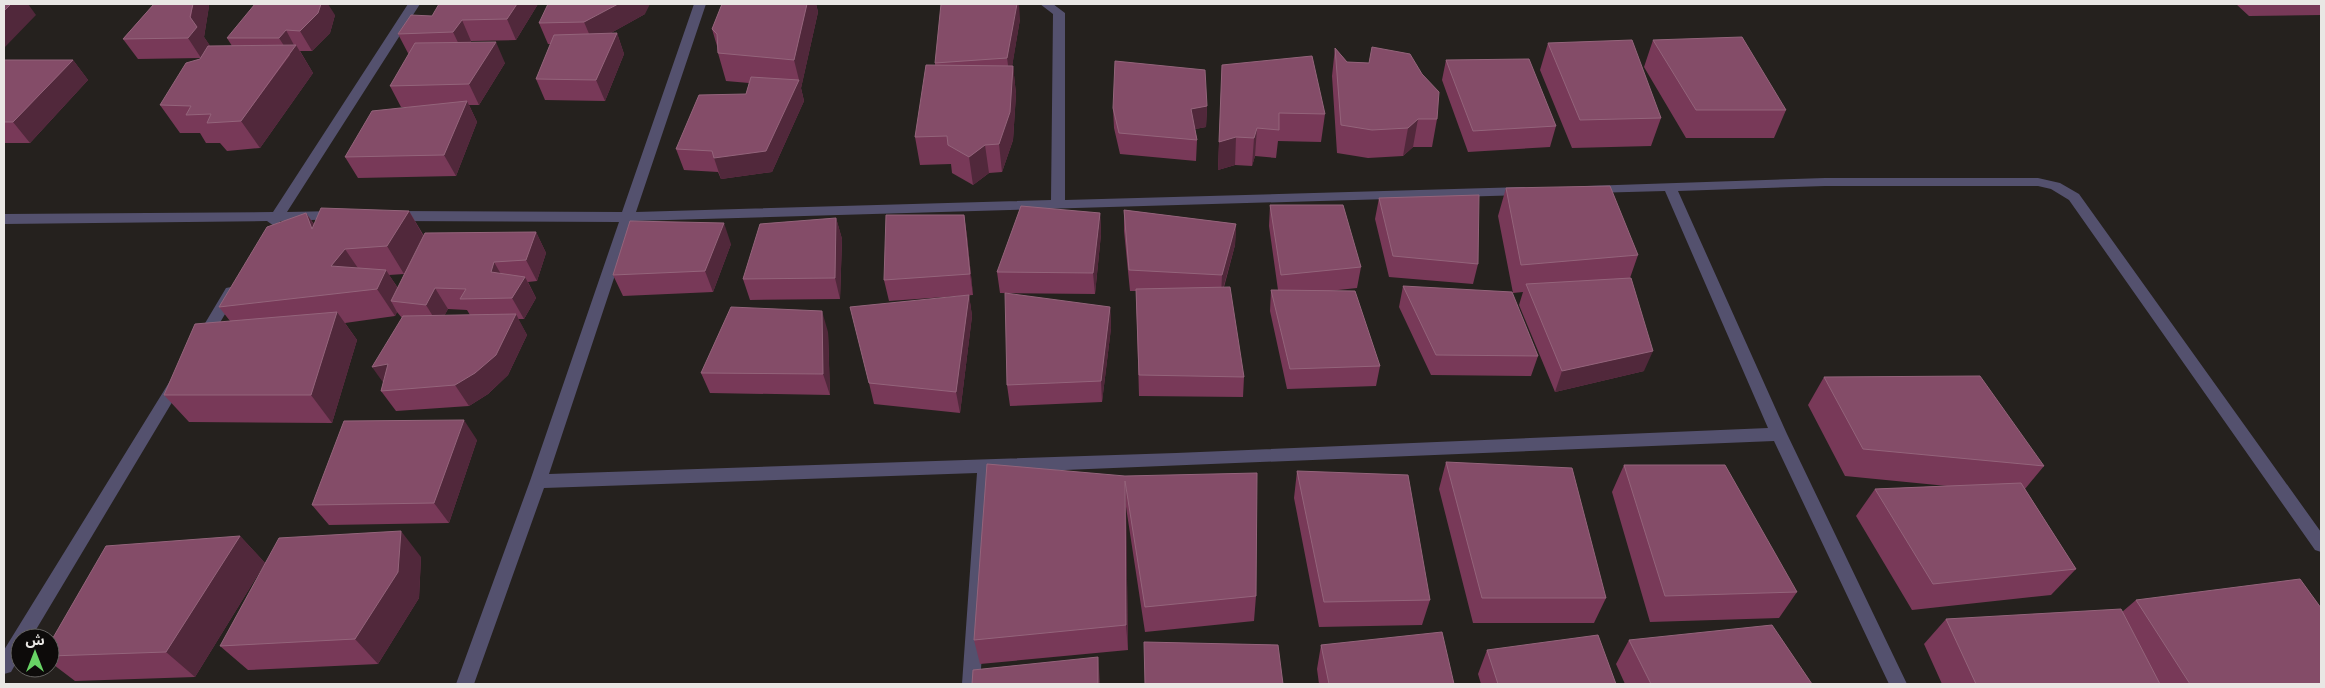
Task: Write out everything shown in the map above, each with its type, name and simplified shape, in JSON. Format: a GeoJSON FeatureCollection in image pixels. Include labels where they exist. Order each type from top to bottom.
{"type":"FeatureCollection","features":[{"type":"Feature","properties":{"kind":"street"},"geometry":{"type":"LineString","coordinates":[[267,232],[414,4]]}},
{"type":"Feature","properties":{"kind":"street"},"geometry":{"type":"LineString","coordinates":[[465,684],[538,480],[700,4]]}},
{"type":"Feature","properties":{"kind":"street"},"geometry":{"type":"LineString","coordinates":[[1046,4],[1058,13],[1058,204]]}},
{"type":"Feature","properties":{"kind":"street"},"geometry":{"type":"LineString","coordinates":[[1581,189],[1825,182],[2038,182],[2066,191],[2074,197],[2321,545]]}},
{"type":"Feature","properties":{"kind":"street"},"geometry":{"type":"LineString","coordinates":[[1670,187],[1779,434],[1898,684]]}},
{"type":"Feature","properties":{"kind":"street"},"geometry":{"type":"LineString","coordinates":[[375,216],[628,216],[1542,190]]}},
{"type":"Feature","properties":{"kind":"street"},"geometry":{"type":"LineString","coordinates":[[4,219],[346,216]]}},
{"type":"Feature","properties":{"kind":"street"},"geometry":{"type":"LineString","coordinates":[[195,351],[236,283]]}},
{"type":"Feature","properties":{"kind":"street"},"geometry":{"type":"LineString","coordinates":[[26,628],[185,368]]}},
{"type":"Feature","properties":{"kind":"street"},"geometry":{"type":"LineString","coordinates":[[538,480],[986,467],[1779,434]]}},
{"type":"Feature","properties":{"kind":"street"},"geometry":{"type":"LineString","coordinates":[[971,684],[986,467]]}},
{"type":"Feature","properties":{"kind":"building"},"geometry":{"type":"Polygon","coordinates":[[[4,4],[11,4],[4,11],[4,4]]]}},
{"type":"Feature","properties":{"kind":"building"},"geometry":{"type":"Polygon","coordinates":[[[154,4],[193,4],[190,17],[197,27],[188,38],[123,39],[154,4]]]}},
{"type":"Feature","properties":{"kind":"building"},"geometry":{"type":"Polygon","coordinates":[[[255,4],[321,4],[318,13],[300,31],[286,30],[279,38],[227,38],[255,4]]]}},
{"type":"Feature","properties":{"kind":"building"},"geometry":{"type":"Polygon","coordinates":[[[439,4],[517,4],[507,19],[462,20],[453,32],[398,34],[411,15],[432,16],[439,4]]]}},
{"type":"Feature","properties":{"kind":"building"},"geometry":{"type":"Polygon","coordinates":[[[548,4],[618,4],[584,22],[539,23],[548,4]]]}},
{"type":"Feature","properties":{"kind":"building"},"geometry":{"type":"Polygon","coordinates":[[[722,4],[807,4],[794,60],[718,53],[717,34],[712,29],[722,4]]]}},
{"type":"Feature","properties":{"kind":"building"},"geometry":{"type":"Polygon","coordinates":[[[941,4],[1017,4],[1007,58],[935,63],[941,4]]]}},
{"type":"Feature","properties":{"kind":"building"},"geometry":{"type":"Polygon","coordinates":[[[617,33],[596,80],[536,79],[554,35],[617,33]]]}},
{"type":"Feature","properties":{"kind":"building"},"geometry":{"type":"Polygon","coordinates":[[[1742,37],[1786,110],[1696,110],[1653,40],[1742,37]]]}},
{"type":"Feature","properties":{"kind":"building"},"geometry":{"type":"Polygon","coordinates":[[[1632,40],[1661,118],[1580,120],[1548,43],[1632,40]]]}},
{"type":"Feature","properties":{"kind":"building"},"geometry":{"type":"Polygon","coordinates":[[[496,42],[469,84],[390,86],[415,43],[496,42]]]}},
{"type":"Feature","properties":{"kind":"building"},"geometry":{"type":"Polygon","coordinates":[[[296,45],[241,121],[207,123],[211,114],[186,115],[191,106],[160,105],[186,63],[200,59],[208,46],[296,45]]]}},
{"type":"Feature","properties":{"kind":"building"},"geometry":{"type":"Polygon","coordinates":[[[1372,47],[1410,54],[1422,74],[1439,92],[1437,119],[1418,119],[1408,128],[1372,130],[1341,125],[1335,48],[1347,62],[1369,63],[1372,47]]]}},
{"type":"Feature","properties":{"kind":"building"},"geometry":{"type":"Polygon","coordinates":[[[1312,56],[1325,114],[1279,113],[1279,130],[1257,128],[1254,138],[1236,137],[1219,142],[1222,65],[1312,56]]]}},
{"type":"Feature","properties":{"kind":"building"},"geometry":{"type":"Polygon","coordinates":[[[1529,59],[1556,126],[1473,131],[1446,60],[1529,59]]]}},
{"type":"Feature","properties":{"kind":"building"},"geometry":{"type":"Polygon","coordinates":[[[4,60],[73,60],[13,122],[4,122],[4,60]]]}},
{"type":"Feature","properties":{"kind":"building"},"geometry":{"type":"Polygon","coordinates":[[[1115,61],[1205,70],[1207,106],[1191,109],[1197,140],[1119,133],[1113,108],[1115,61]]]}},
{"type":"Feature","properties":{"kind":"building"},"geometry":{"type":"Polygon","coordinates":[[[926,65],[1013,66],[1010,112],[999,144],[985,145],[969,157],[948,145],[947,136],[915,137],[926,65]]]}},
{"type":"Feature","properties":{"kind":"building"},"geometry":{"type":"Polygon","coordinates":[[[751,77],[799,80],[766,151],[714,158],[712,151],[676,149],[699,95],[746,94],[751,77]]]}},
{"type":"Feature","properties":{"kind":"building"},"geometry":{"type":"Polygon","coordinates":[[[467,101],[444,155],[345,157],[372,111],[467,101]]]}},
{"type":"Feature","properties":{"kind":"building"},"geometry":{"type":"Polygon","coordinates":[[[1610,186],[1638,255],[1521,265],[1506,188],[1610,186]]]}},
{"type":"Feature","properties":{"kind":"building"},"geometry":{"type":"Polygon","coordinates":[[[1479,195],[1478,264],[1393,256],[1379,198],[1479,195]]]}},
{"type":"Feature","properties":{"kind":"building"},"geometry":{"type":"Polygon","coordinates":[[[1270,205],[1343,205],[1361,267],[1281,275],[1270,205]]]}},
{"type":"Feature","properties":{"kind":"building"},"geometry":{"type":"Polygon","coordinates":[[[1021,206],[1100,213],[1093,273],[997,272],[1021,206]]]}},
{"type":"Feature","properties":{"kind":"building"},"geometry":{"type":"Polygon","coordinates":[[[321,208],[409,211],[387,246],[345,249],[331,266],[386,270],[377,289],[219,307],[267,227],[306,213],[312,229],[321,208]]]}},
{"type":"Feature","properties":{"kind":"building"},"geometry":{"type":"Polygon","coordinates":[[[1124,210],[1236,224],[1222,275],[1129,270],[1124,210]]]}},
{"type":"Feature","properties":{"kind":"building"},"geometry":{"type":"Polygon","coordinates":[[[886,215],[964,215],[970,274],[884,280],[886,215]]]}},
{"type":"Feature","properties":{"kind":"building"},"geometry":{"type":"Polygon","coordinates":[[[836,218],[835,278],[743,279],[760,224],[836,218]]]}},
{"type":"Feature","properties":{"kind":"building"},"geometry":{"type":"Polygon","coordinates":[[[630,221],[724,223],[705,271],[613,275],[630,221]]]}},
{"type":"Feature","properties":{"kind":"building"},"geometry":{"type":"Polygon","coordinates":[[[536,232],[526,260],[494,262],[491,272],[525,277],[512,298],[460,299],[466,289],[435,288],[426,305],[391,301],[425,233],[536,232]]]}},
{"type":"Feature","properties":{"kind":"building"},"geometry":{"type":"Polygon","coordinates":[[[1631,278],[1653,351],[1562,371],[1526,284],[1631,278]]]}},
{"type":"Feature","properties":{"kind":"building"},"geometry":{"type":"Polygon","coordinates":[[[1403,286],[1512,292],[1538,356],[1436,355],[1403,286]]]}},
{"type":"Feature","properties":{"kind":"building"},"geometry":{"type":"Polygon","coordinates":[[[1230,287],[1244,377],[1139,375],[1136,289],[1230,287]]]}},
{"type":"Feature","properties":{"kind":"building"},"geometry":{"type":"Polygon","coordinates":[[[1271,290],[1355,291],[1380,366],[1290,369],[1271,290]]]}},
{"type":"Feature","properties":{"kind":"building"},"geometry":{"type":"Polygon","coordinates":[[[1005,293],[1110,307],[1101,381],[1007,385],[1005,293]]]}},
{"type":"Feature","properties":{"kind":"building"},"geometry":{"type":"Polygon","coordinates":[[[969,295],[956,392],[869,383],[850,307],[969,295]]]}},
{"type":"Feature","properties":{"kind":"building"},"geometry":{"type":"Polygon","coordinates":[[[731,307],[822,311],[823,374],[701,373],[731,307]]]}},
{"type":"Feature","properties":{"kind":"building"},"geometry":{"type":"Polygon","coordinates":[[[337,312],[311,395],[164,395],[195,324],[337,312]]]}},
{"type":"Feature","properties":{"kind":"building"},"geometry":{"type":"Polygon","coordinates":[[[516,314],[496,355],[475,373],[455,385],[381,391],[388,364],[372,367],[403,316],[516,314]]]}},
{"type":"Feature","properties":{"kind":"building"},"geometry":{"type":"Polygon","coordinates":[[[1980,376],[2044,466],[1863,449],[1824,377],[1980,376]]]}},
{"type":"Feature","properties":{"kind":"building"},"geometry":{"type":"Polygon","coordinates":[[[464,420],[434,503],[312,505],[344,421],[464,420]]]}},
{"type":"Feature","properties":{"kind":"building"},"geometry":{"type":"Polygon","coordinates":[[[1446,462],[1572,468],[1606,598],[1482,598],[1446,462]]]}},
{"type":"Feature","properties":{"kind":"building"},"geometry":{"type":"Polygon","coordinates":[[[987,464],[1125,476],[1257,473],[1256,596],[1145,607],[1125,481],[1126,625],[974,640],[987,464]]]}},
{"type":"Feature","properties":{"kind":"building"},"geometry":{"type":"Polygon","coordinates":[[[1624,465],[1725,465],[1797,592],[1665,596],[1624,465]]]}},
{"type":"Feature","properties":{"kind":"building"},"geometry":{"type":"Polygon","coordinates":[[[1297,471],[1408,475],[1430,600],[1324,602],[1297,471]]]}},
{"type":"Feature","properties":{"kind":"building"},"geometry":{"type":"Polygon","coordinates":[[[2021,483],[2076,569],[1933,584],[1875,489],[2021,483]]]}},
{"type":"Feature","properties":{"kind":"building"},"geometry":{"type":"Polygon","coordinates":[[[401,531],[398,572],[355,639],[220,646],[279,538],[401,531]]]}},
{"type":"Feature","properties":{"kind":"building"},"geometry":{"type":"Polygon","coordinates":[[[240,536],[166,652],[60,656],[59,628],[106,546],[240,536]]]}},
{"type":"Feature","properties":{"kind":"building"},"geometry":{"type":"Polygon","coordinates":[[[2300,579],[2321,608],[2321,684],[2190,684],[2136,600],[2300,579]]]}},
{"type":"Feature","properties":{"kind":"building"},"geometry":{"type":"Polygon","coordinates":[[[2121,609],[2160,684],[1976,684],[1946,619],[2121,609]]]}},
{"type":"Feature","properties":{"kind":"building"},"geometry":{"type":"Polygon","coordinates":[[[1772,625],[1812,684],[1651,684],[1629,640],[1772,625]]]}},
{"type":"Feature","properties":{"kind":"building"},"geometry":{"type":"Polygon","coordinates":[[[1442,632],[1454,684],[1329,684],[1321,645],[1442,632]]]}},
{"type":"Feature","properties":{"kind":"building"},"geometry":{"type":"Polygon","coordinates":[[[1598,635],[1616,684],[1498,684],[1487,650],[1598,635]]]}},
{"type":"Feature","properties":{"kind":"building"},"geometry":{"type":"Polygon","coordinates":[[[1144,642],[1278,645],[1283,684],[1145,684],[1144,642]]]}},
{"type":"Feature","properties":{"kind":"building"},"geometry":{"type":"Polygon","coordinates":[[[1098,657],[1098,684],[972,684],[973,670],[1098,657]]]}}]}
